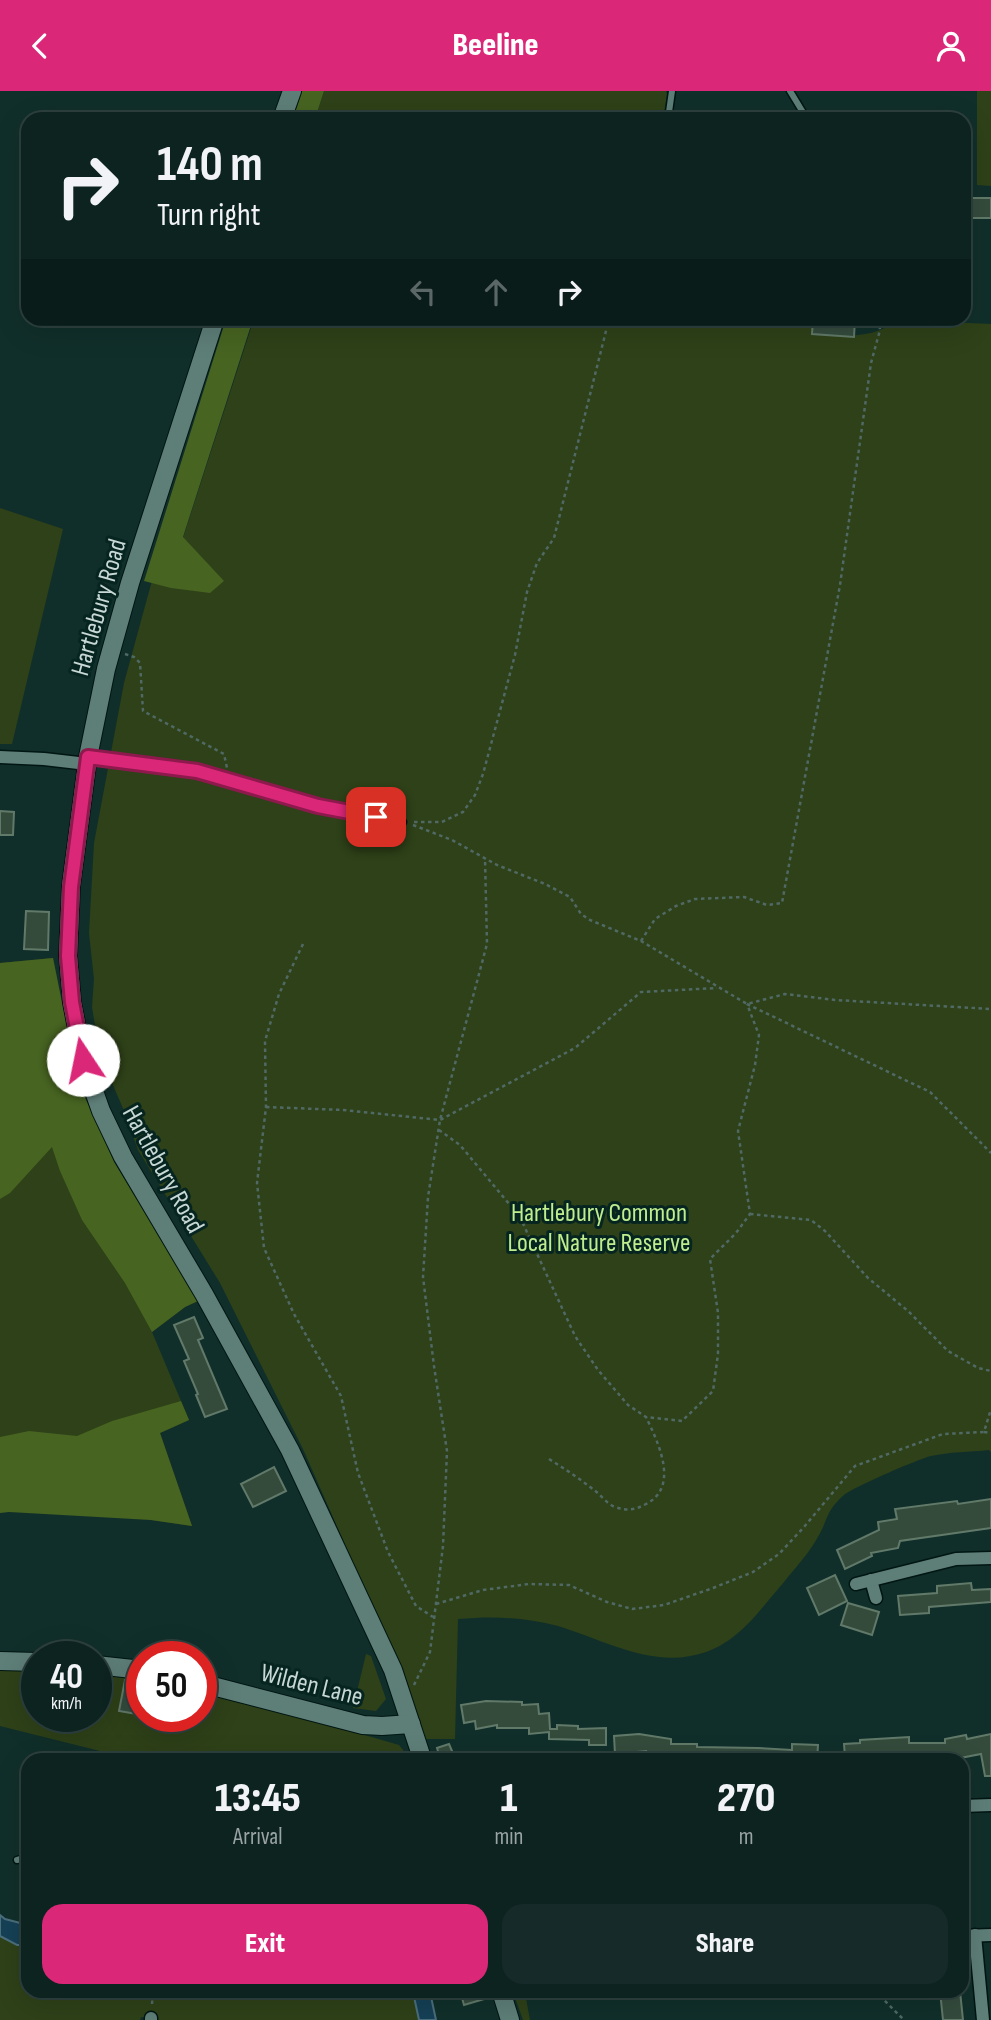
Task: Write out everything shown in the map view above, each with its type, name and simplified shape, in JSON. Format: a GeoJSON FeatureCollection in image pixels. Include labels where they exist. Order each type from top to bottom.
{"type":"FeatureCollection","features":[{"type":"Feature","properties":{"kind":"main road"},"geometry":{"type":"LineString","coordinates":[[284,112],[292,91]]}},
{"type":"Feature","properties":{"kind":"main road","name":"Hartlebury Road"},"geometry":{"type":"LineString","coordinates":[[213,326],[130,583],[87,761],[71,887],[68,956],[72,1002],[83,1060],[101,1111],[124,1157],[290,1450],[393,1669],[421,1753]]}},
{"type":"Feature","properties":{"kind":"main road"},"geometry":{"type":"LineString","coordinates":[[0,1661],[21,1662]]}},
{"type":"Feature","properties":{"kind":"main road","name":"Wilden Lane"},"geometry":{"type":"LineString","coordinates":[[217,1687],[363,1725],[411,1724]]}},
{"type":"Feature","properties":{"kind":"main road"},"geometry":{"type":"LineString","coordinates":[[503,1998],[510,2020]]}},
{"type":"Feature","properties":{"kind":"street"},"geometry":{"type":"LineString","coordinates":[[0,757],[87,761]]}},
{"type":"Feature","properties":{"kind":"street"},"geometry":{"type":"LineString","coordinates":[[856,1584],[956,1559],[991,1558]]}},
{"type":"Feature","properties":{"kind":"street"},"geometry":{"type":"LineString","coordinates":[[871,1580],[876,1598]]}},
{"type":"Feature","properties":{"kind":"street"},"geometry":{"type":"LineString","coordinates":[[969,1806],[991,1805]]}},
{"type":"Feature","properties":{"kind":"street"},"geometry":{"type":"LineString","coordinates":[[983,2020],[969,1936],[991,1935]]}},
{"type":"Feature","properties":{"kind":"lane"},"geometry":{"type":"LineString","coordinates":[[669,112],[672,91]]}},
{"type":"Feature","properties":{"kind":"lane"},"geometry":{"type":"LineString","coordinates":[[790,91],[803,112]]}},
{"type":"Feature","properties":{"kind":"lane"},"geometry":{"type":"LineString","coordinates":[[87,761],[186,769],[318,806],[403,822]]}},
{"type":"Feature","properties":{"kind":"lane"},"geometry":{"type":"LineString","coordinates":[[17,1860],[21,1859]]}},
{"type":"Feature","properties":{"kind":"path"},"geometry":{"type":"LineString","coordinates":[[403,822],[442,822],[463,812],[475,795],[511,668],[527,592],[537,563],[554,538],[607,326]]}},
{"type":"Feature","properties":{"kind":"path"},"geometry":{"type":"LineString","coordinates":[[640,941],[655,919],[676,906],[695,899],[744,897],[767,905],[782,903],[839,585],[871,363],[879,326]]}},
{"type":"Feature","properties":{"kind":"path"},"geometry":{"type":"LineString","coordinates":[[112,650],[134,657],[140,663],[143,711],[224,754],[231,782]]}},
{"type":"Feature","properties":{"kind":"path"},"geometry":{"type":"LineString","coordinates":[[403,822],[452,839],[485,858],[545,884],[570,897],[581,914],[590,920],[640,941],[747,1004],[930,1092],[991,1153]]}},
{"type":"Feature","properties":{"kind":"path"},"geometry":{"type":"LineString","coordinates":[[404,1703],[430,1653],[443,1546],[447,1451],[423,1277],[428,1197],[440,1120],[487,944],[485,858]]}},
{"type":"Feature","properties":{"kind":"path"},"geometry":{"type":"LineString","coordinates":[[303,944],[279,994],[265,1041],[266,1107],[257,1183],[264,1248],[294,1314],[341,1396],[358,1473],[388,1552],[416,1606],[434,1618]]}},
{"type":"Feature","properties":{"kind":"path"},"geometry":{"type":"LineString","coordinates":[[266,1107],[343,1110],[440,1120],[575,1048],[640,992],[719,988]]}},
{"type":"Feature","properties":{"kind":"path"},"geometry":{"type":"LineString","coordinates":[[747,1004],[785,994],[835,1000],[991,1009]]}},
{"type":"Feature","properties":{"kind":"path"},"geometry":{"type":"LineString","coordinates":[[439,1130],[460,1145],[520,1217],[575,1336],[598,1370],[628,1405],[646,1417],[682,1421],[713,1391],[718,1355],[718,1313],[710,1259],[736,1233],[750,1214],[738,1131],[755,1065],[759,1035],[747,1004]]}},
{"type":"Feature","properties":{"kind":"path"},"geometry":{"type":"LineString","coordinates":[[750,1214],[811,1220],[825,1231],[868,1278],[908,1311],[948,1351],[978,1368],[991,1371]]}},
{"type":"Feature","properties":{"kind":"path"},"geometry":{"type":"LineString","coordinates":[[984,1431],[991,1409]]}},
{"type":"Feature","properties":{"kind":"path"},"geometry":{"type":"LineString","coordinates":[[549,1459],[613,1506],[631,1510],[649,1503],[662,1490],[665,1475],[659,1444],[646,1417]]}},
{"type":"Feature","properties":{"kind":"path"},"geometry":{"type":"LineString","coordinates":[[436,1604],[484,1590],[529,1584],[569,1585],[607,1602],[632,1609],[664,1605],[753,1572],[779,1554],[855,1466],[943,1434],[984,1431],[991,1433]]}},
{"type":"Feature","properties":{"kind":"path"},"geometry":{"type":"LineString","coordinates":[[882,1998],[904,2020]]}},
{"type":"Feature","properties":{"kind":"green space"},"geometry":{"type":"Polygon","coordinates":[[[302,91],[324,91],[317,112],[295,112],[302,91]]]}},
{"type":"Feature","properties":{"kind":"green space"},"geometry":{"type":"Polygon","coordinates":[[[324,91],[666,91],[667,95],[664,112],[317,112],[324,91]]]}},
{"type":"Feature","properties":{"kind":"green space"},"geometry":{"type":"Polygon","coordinates":[[[977,91],[991,91],[991,186],[977,185],[977,91]]]}},
{"type":"Feature","properties":{"kind":"green space","name":"Hartlebury Common Local Nature Reserve"},"geometry":{"type":"Polygon","coordinates":[[[991,324],[991,1452],[989,1450],[931,1456],[844,1495],[831,1510],[807,1553],[758,1612],[730,1640],[706,1652],[687,1657],[650,1656],[545,1623],[508,1618],[458,1619],[455,1739],[425,1739],[384,1633],[303,1449],[220,1283],[138,1150],[106,1069],[97,1038],[92,1007],[94,979],[89,933],[94,843],[124,683],[156,566],[183,538],[252,326],[813,326],[812,334],[845,336],[867,334],[888,326],[991,324]]]}},
{"type":"Feature","properties":{"kind":"green space"},"geometry":{"type":"Polygon","coordinates":[[[224,326],[251,326],[183,537],[224,581],[210,593],[144,581],[224,326]]]}},
{"type":"Feature","properties":{"kind":"green space"},"geometry":{"type":"Polygon","coordinates":[[[0,508],[63,529],[12,744],[0,744],[0,508]]]}},
{"type":"Feature","properties":{"kind":"green space"},"geometry":{"type":"Polygon","coordinates":[[[53,958],[78,1082],[114,1162],[198,1301],[185,1307],[152,1332],[189,1420],[160,1433],[192,1526],[151,1520],[0,1482],[0,963],[53,958]]]}},
{"type":"Feature","properties":{"kind":"green space"},"geometry":{"type":"Polygon","coordinates":[[[53,958],[78,1082],[114,1162],[198,1301],[185,1307],[152,1332],[125,1283],[82,1220],[52,1147],[10,1193],[0,1199],[0,963],[53,958]]]}},
{"type":"Feature","properties":{"kind":"green space"},"geometry":{"type":"Polygon","coordinates":[[[181,1401],[189,1420],[160,1433],[192,1526],[151,1520],[0,1513],[0,1437],[29,1431],[77,1436],[112,1421],[181,1401]]]}},
{"type":"Feature","properties":{"kind":"green space"},"geometry":{"type":"Polygon","coordinates":[[[366,1654],[371,1656],[386,1699],[376,1711],[353,1708],[366,1654]]]}},
{"type":"Feature","properties":{"kind":"green space"},"geometry":{"type":"Polygon","coordinates":[[[0,1661],[21,1662],[21,1731],[0,1726],[0,1661]]]}},
{"type":"Feature","properties":{"kind":"green space"},"geometry":{"type":"Polygon","coordinates":[[[112,1670],[126,1673],[126,1732],[217,1732],[217,1697],[399,1745],[405,1753],[108,1753],[24,1732],[112,1732],[112,1670]]]}},
{"type":"Feature","properties":{"kind":"green space"},"geometry":{"type":"Polygon","coordinates":[[[0,1936],[21,1945],[21,1998],[414,1998],[419,2020],[151,2020],[141,2017],[140,2020],[0,2020],[0,1936]]]}},
{"type":"Feature","properties":{"kind":"green space"},"geometry":{"type":"Polygon","coordinates":[[[515,1998],[526,1998],[530,2020],[523,2020],[515,1998]]]}},
{"type":"Feature","properties":{"kind":"water"},"geometry":{"type":"Polygon","coordinates":[[[0,1915],[21,1923],[21,1945],[0,1936],[0,1915]]]}},
{"type":"Feature","properties":{"kind":"water"},"geometry":{"type":"Polygon","coordinates":[[[414,1998],[431,1998],[436,2020],[419,2020],[414,1998]]]}},
{"type":"Feature","properties":{"kind":"building"},"geometry":{"type":"Polygon","coordinates":[[[971,198],[991,198],[991,218],[971,218],[971,198]]]}},
{"type":"Feature","properties":{"kind":"building"},"geometry":{"type":"Polygon","coordinates":[[[813,326],[855,326],[854,337],[812,334],[813,326]]]}},
{"type":"Feature","properties":{"kind":"building"},"geometry":{"type":"Polygon","coordinates":[[[0,811],[14,812],[13,835],[0,835],[0,811]]]}},
{"type":"Feature","properties":{"kind":"building"},"geometry":{"type":"Polygon","coordinates":[[[26,911],[49,912],[48,950],[24,949],[26,911]]]}},
{"type":"Feature","properties":{"kind":"building"},"geometry":{"type":"Polygon","coordinates":[[[194,1317],[203,1338],[198,1340],[227,1409],[205,1417],[184,1361],[189,1359],[174,1325],[194,1317]]]}},
{"type":"Feature","properties":{"kind":"building"},"geometry":{"type":"Polygon","coordinates":[[[274,1467],[286,1491],[253,1507],[241,1484],[274,1467]]]}},
{"type":"Feature","properties":{"kind":"building"},"geometry":{"type":"Polygon","coordinates":[[[991,1499],[991,1528],[900,1541],[898,1548],[871,1553],[872,1556],[845,1569],[837,1550],[879,1530],[878,1522],[897,1519],[895,1509],[991,1499]]]}},
{"type":"Feature","properties":{"kind":"building"},"geometry":{"type":"Polygon","coordinates":[[[835,1575],[847,1601],[819,1615],[807,1588],[835,1575]]]}},
{"type":"Feature","properties":{"kind":"building"},"geometry":{"type":"Polygon","coordinates":[[[971,1583],[972,1590],[991,1589],[991,1602],[929,1607],[929,1613],[900,1615],[898,1596],[937,1593],[937,1586],[971,1583]]]}},
{"type":"Feature","properties":{"kind":"building"},"geometry":{"type":"Polygon","coordinates":[[[848,1603],[879,1612],[872,1635],[841,1625],[848,1603]]]}},
{"type":"Feature","properties":{"kind":"building"},"geometry":{"type":"Polygon","coordinates":[[[125,1680],[126,1680],[126,1712],[119,1711],[125,1680]]]}},
{"type":"Feature","properties":{"kind":"building"},"geometry":{"type":"Polygon","coordinates":[[[486,1701],[538,1704],[539,1714],[549,1713],[550,1729],[557,1729],[557,1725],[578,1726],[578,1729],[606,1728],[606,1745],[589,1745],[589,1740],[549,1739],[549,1732],[529,1734],[529,1728],[497,1728],[497,1725],[476,1729],[475,1721],[464,1723],[461,1705],[486,1701]]]}},
{"type":"Feature","properties":{"kind":"building"},"geometry":{"type":"Polygon","coordinates":[[[639,1734],[671,1739],[671,1744],[697,1744],[697,1747],[792,1750],[792,1744],[818,1745],[818,1753],[615,1753],[614,1736],[639,1734]]]}},
{"type":"Feature","properties":{"kind":"building"},"geometry":{"type":"Polygon","coordinates":[[[991,1734],[991,1776],[985,1776],[981,1754],[969,1756],[969,1753],[845,1753],[844,1744],[860,1743],[860,1740],[909,1737],[909,1743],[945,1743],[945,1739],[966,1735],[967,1739],[991,1734]]]}},
{"type":"Feature","properties":{"kind":"building"},"geometry":{"type":"Polygon","coordinates":[[[449,1744],[453,1753],[439,1753],[437,1748],[449,1744]]]}},
{"type":"Feature","properties":{"kind":"building"},"geometry":{"type":"Polygon","coordinates":[[[462,1998],[488,1998],[464,2005],[462,1998]]]}},
{"type":"Feature","properties":{"kind":"building"},"geometry":{"type":"Polygon","coordinates":[[[941,1998],[961,1998],[963,2020],[943,2020],[941,1998]]]}},
{"type":"Feature","properties":{"kind":"route"},"geometry":{"type":"LineString","coordinates":[[83,1060],[72,1002],[68,956],[71,887],[88,757],[197,771],[318,806],[376,817]]}}]}
